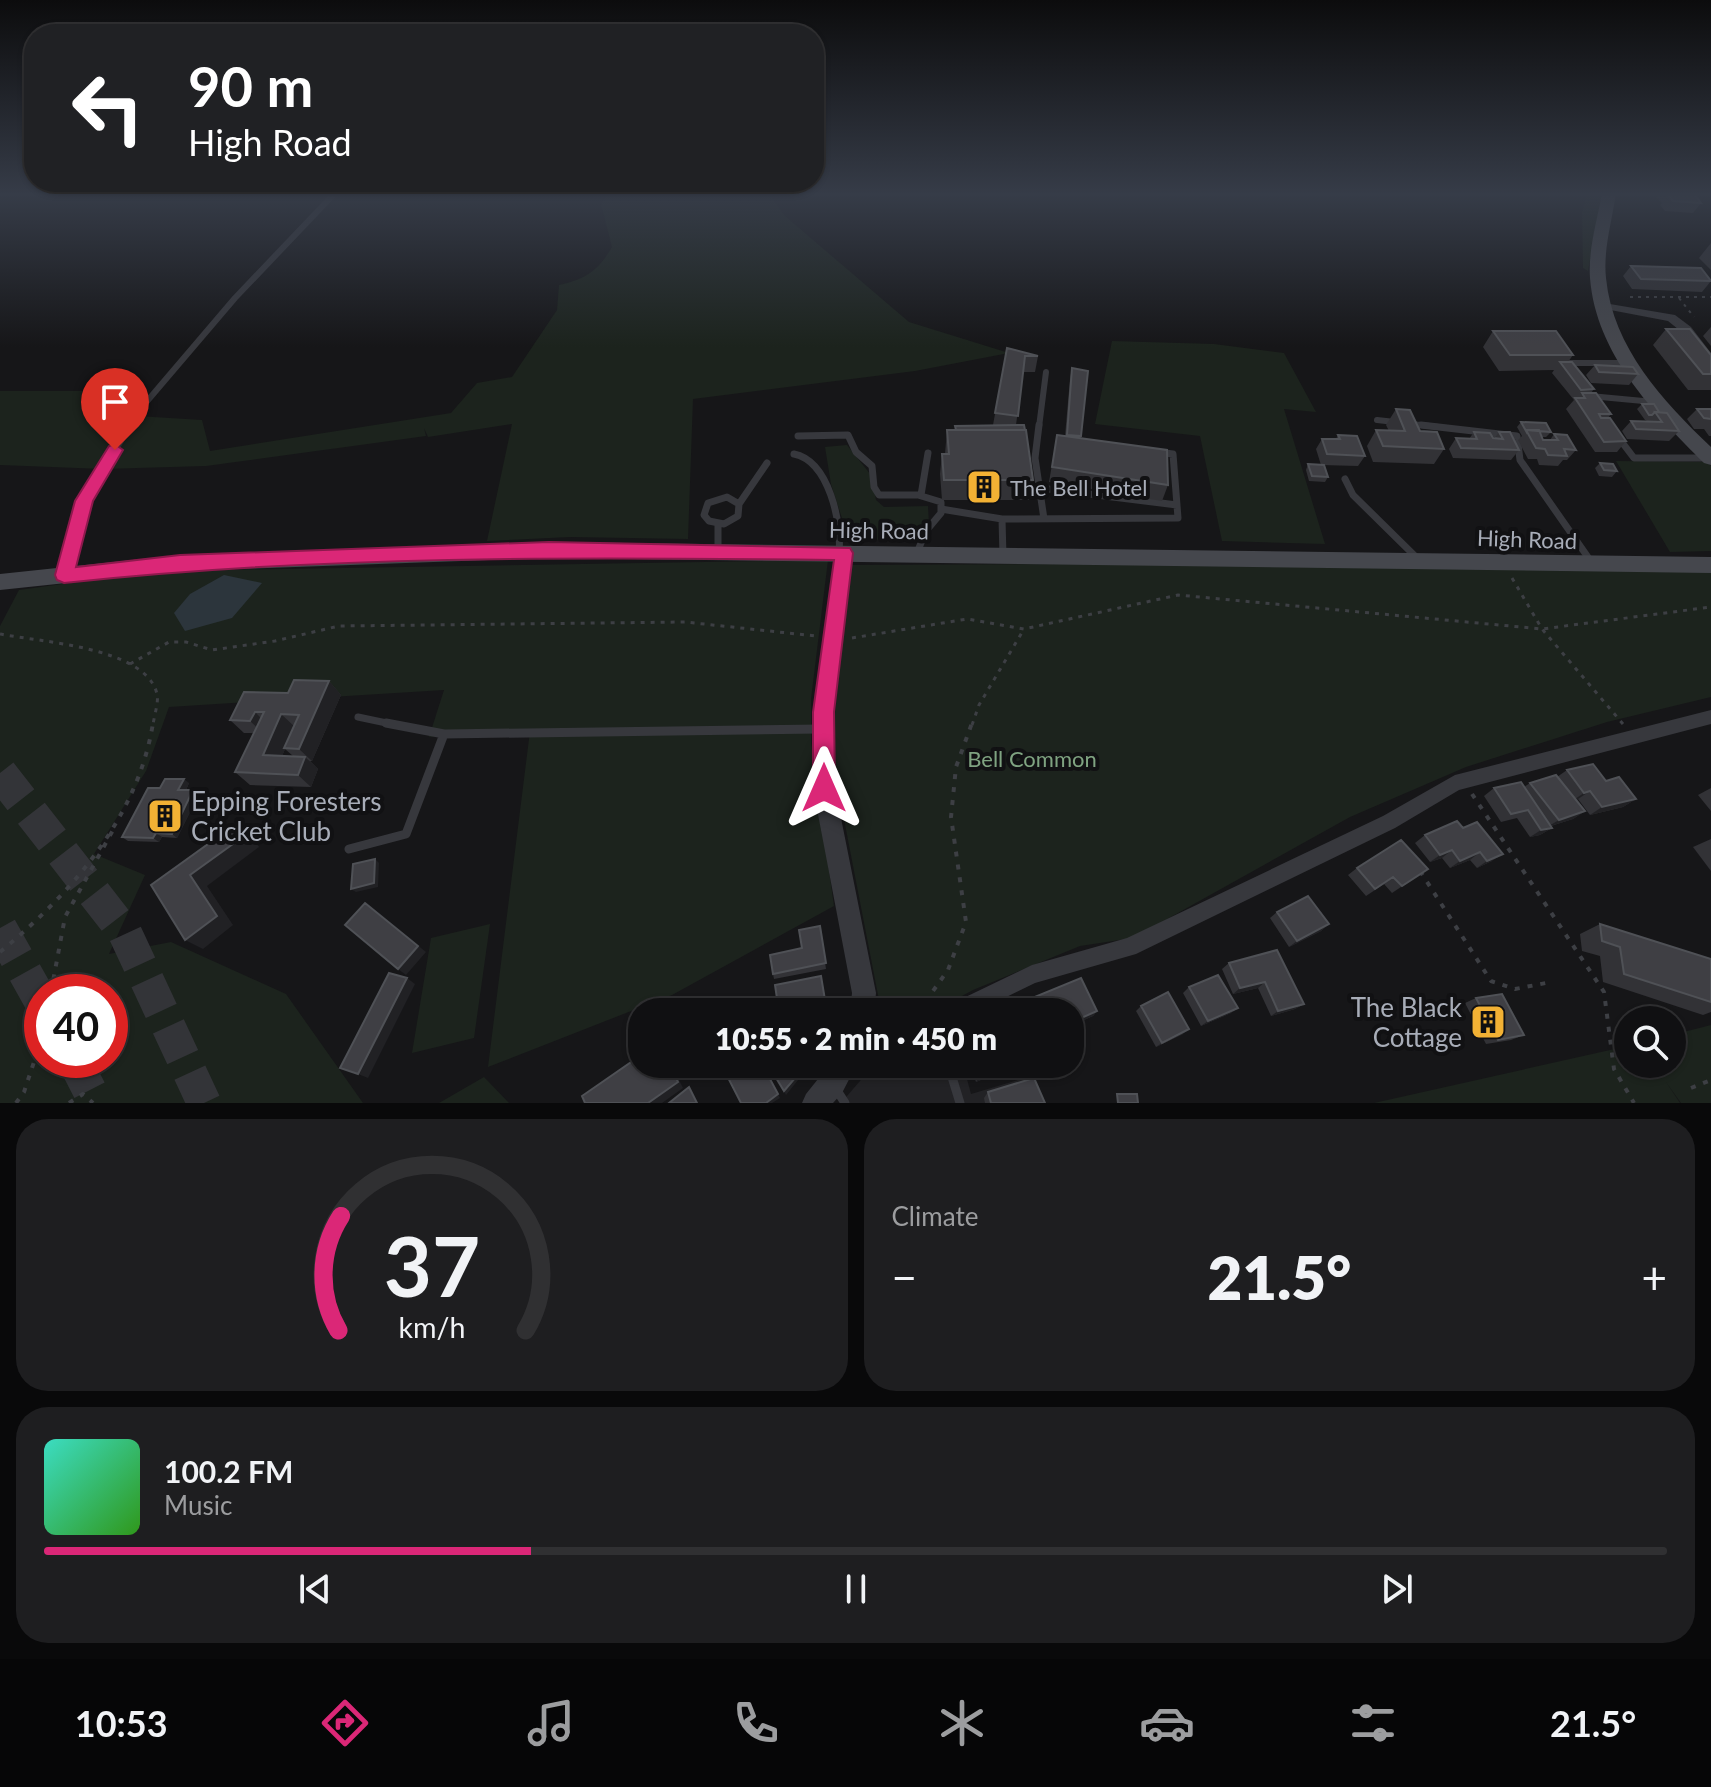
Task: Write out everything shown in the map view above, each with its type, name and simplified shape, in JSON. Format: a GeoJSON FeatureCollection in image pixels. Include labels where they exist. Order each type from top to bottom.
{"type":"FeatureCollection","features":[{"type":"Feature","properties":{"kind":"main road"},"geometry":{"type":"LineString","coordinates":[[1602,244],[1599,265],[1603,302],[1628,363],[1656,402],[1711,458]]}},
{"type":"Feature","properties":{"kind":"main road","name":"High Road"},"geometry":{"type":"LineString","coordinates":[[0,582],[180,563],[549,550],[1711,565]]}},
{"type":"Feature","properties":{"kind":"street"},"geometry":{"type":"LineString","coordinates":[[1603,302],[1670,313],[1711,361]]}},
{"type":"Feature","properties":{"kind":"street"},"geometry":{"type":"LineString","coordinates":[[842,553],[824,729],[824,788],[863,998]]}},
{"type":"Feature","properties":{"kind":"street"},"geometry":{"type":"LineString","coordinates":[[984,998],[1032,974],[1129,947],[1389,822],[1463,781],[1711,717]]}},
{"type":"Feature","properties":{"kind":"lane"},"geometry":{"type":"LineString","coordinates":[[64,575],[84,501],[137,413],[235,298],[286,244]]}},
{"type":"Feature","properties":{"kind":"lane"},"geometry":{"type":"LineString","coordinates":[[1573,374],[1565,363],[1628,363]]}},
{"type":"Feature","properties":{"kind":"lane"},"geometry":{"type":"LineString","coordinates":[[1044,519],[1035,458],[1046,372]]}},
{"type":"Feature","properties":{"kind":"lane"},"geometry":{"type":"LineString","coordinates":[[1580,385],[1597,408]]}},
{"type":"Feature","properties":{"kind":"lane"},"geometry":{"type":"LineString","coordinates":[[1588,396],[1656,402]]}},
{"type":"Feature","properties":{"kind":"lane"},"geometry":{"type":"LineString","coordinates":[[1377,420],[1517,436],[1520,460],[1593,565]]}},
{"type":"Feature","properties":{"kind":"lane"},"geometry":{"type":"LineString","coordinates":[[1615,433],[1634,458],[1711,458]]}},
{"type":"Feature","properties":{"kind":"lane"},"geometry":{"type":"LineString","coordinates":[[798,436],[848,435],[856,452],[872,466],[874,487],[879,495],[921,495],[941,502],[936,522],[926,531],[916,555]]}},
{"type":"Feature","properties":{"kind":"lane"},"geometry":{"type":"LineString","coordinates":[[941,509],[1002,519],[1178,518],[1173,454],[1145,450]]}},
{"type":"Feature","properties":{"kind":"lane"},"geometry":{"type":"LineString","coordinates":[[921,495],[928,453]]}},
{"type":"Feature","properties":{"kind":"lane"},"geometry":{"type":"LineString","coordinates":[[794,454],[804,456],[823,476],[841,525],[842,553]]}},
{"type":"Feature","properties":{"kind":"lane"},"geometry":{"type":"LineString","coordinates":[[739,504],[727,497],[708,503],[704,515],[718,525],[734,520],[755,475],[767,463]]}},
{"type":"Feature","properties":{"kind":"lane"},"geometry":{"type":"LineString","coordinates":[[1345,479],[1353,495],[1420,561]]}},
{"type":"Feature","properties":{"kind":"lane"},"geometry":{"type":"LineString","coordinates":[[1040,488],[1177,505]]}},
{"type":"Feature","properties":{"kind":"lane"},"geometry":{"type":"LineString","coordinates":[[1002,519],[1003,556]]}},
{"type":"Feature","properties":{"kind":"lane"},"geometry":{"type":"LineString","coordinates":[[718,525],[718,552]]}},
{"type":"Feature","properties":{"kind":"lane"},"geometry":{"type":"LineString","coordinates":[[358,717],[444,734],[824,729]]}},
{"type":"Feature","properties":{"kind":"lane"},"geometry":{"type":"LineString","coordinates":[[349,849],[406,834],[444,734]]}},
{"type":"Feature","properties":{"kind":"lane"},"geometry":{"type":"LineString","coordinates":[[952,1078],[960,1103]]}},
{"type":"Feature","properties":{"kind":"path"},"geometry":{"type":"LineString","coordinates":[[1678,297],[1695,318]]}},
{"type":"Feature","properties":{"kind":"path"},"geometry":{"type":"LineString","coordinates":[[1603,302],[1711,297]]}},
{"type":"Feature","properties":{"kind":"path"},"geometry":{"type":"LineString","coordinates":[[1502,561],[1542,629],[1634,737]]}},
{"type":"Feature","properties":{"kind":"path"},"geometry":{"type":"LineString","coordinates":[[130,664],[169,642],[186,642],[212,650],[275,641],[339,626],[389,628],[685,622],[833,638],[865,638],[967,619],[1024,629],[1178,595],[1542,629],[1711,607]]}},
{"type":"Feature","properties":{"kind":"path"},"geometry":{"type":"LineString","coordinates":[[928,998],[948,970],[966,922],[951,817],[956,767],[979,705],[1024,629]]}},
{"type":"Feature","properties":{"kind":"path"},"geometry":{"type":"LineString","coordinates":[[0,634],[117,656],[146,673],[158,695],[143,771],[65,917],[54,974]]}},
{"type":"Feature","properties":{"kind":"path"},"geometry":{"type":"LineString","coordinates":[[1463,781],[1604,992],[1614,1069],[1634,1103]]}},
{"type":"Feature","properties":{"kind":"path"},"geometry":{"type":"LineString","coordinates":[[0,952],[30,929],[68,887],[119,820]]}},
{"type":"Feature","properties":{"kind":"path"},"geometry":{"type":"LineString","coordinates":[[1414,862],[1491,981],[1515,989],[1546,983]]}},
{"type":"Feature","properties":{"kind":"path"},"geometry":{"type":"LineString","coordinates":[[16,1103],[29,1078]]}},
{"type":"Feature","properties":{"kind":"path"},"geometry":{"type":"LineString","coordinates":[[1691,1088],[1711,1080]]}},
{"type":"Feature","properties":{"kind":"path"},"geometry":{"type":"LineString","coordinates":[[69,1103],[83,1094],[93,1103]]}},
{"type":"Feature","properties":{"kind":"shaded area"},"geometry":{"type":"Polygon","coordinates":[[[224,575],[262,583],[232,618],[185,631],[174,613],[190,594],[224,575]]]}},
{"type":"Feature","properties":{"kind":"shaded area"},"geometry":{"type":"Polygon","coordinates":[[[863,1078],[967,1078],[971,1094],[1032,1078],[1043,1103],[841,1103],[863,1078]]]}},
{"type":"Feature","properties":{"kind":"green space"},"geometry":{"type":"Polygon","coordinates":[[[611,244],[818,244],[909,322],[1009,353],[915,371],[693,399],[688,539],[570,537],[487,541],[512,424],[428,437],[424,428],[426,436],[206,466],[103,469],[0,465],[0,391],[137,391],[121,415],[202,420],[210,451],[451,413],[477,383],[512,377],[557,310],[559,285],[590,273],[611,244]]]}},
{"type":"Feature","properties":{"kind":"green space"},"geometry":{"type":"Polygon","coordinates":[[[1583,244],[1593,244],[1588,271],[1583,268],[1583,244]]]}},
{"type":"Feature","properties":{"kind":"green space"},"geometry":{"type":"Polygon","coordinates":[[[1112,341],[1214,344],[1284,353],[1316,412],[1284,409],[1325,544],[1222,541],[1200,436],[1095,424],[1112,341]]]}},
{"type":"Feature","properties":{"kind":"green space"},"geometry":{"type":"Polygon","coordinates":[[[847,445],[871,475],[876,500],[884,507],[928,506],[929,524],[919,539],[849,540],[831,484],[825,447],[847,445]]]}},
{"type":"Feature","properties":{"kind":"green space"},"geometry":{"type":"Polygon","coordinates":[[[1616,461],[1707,462],[1711,466],[1711,551],[1670,552],[1616,461]]]}},
{"type":"Feature","properties":{"kind":"green space"},"geometry":{"type":"Polygon","coordinates":[[[828,560],[811,699],[811,743],[834,906],[672,995],[664,998],[628,998],[628,1012],[488,1067],[530,731],[429,737],[444,690],[169,707],[146,771],[94,854],[145,875],[109,954],[171,942],[286,994],[363,1103],[0,1103],[0,626],[19,590],[156,571],[828,560]]]}},
{"type":"Feature","properties":{"kind":"green space","name":"Bell Common"},"geometry":{"type":"Polygon","coordinates":[[[1093,564],[1711,570],[1711,697],[1607,722],[1466,767],[1350,817],[1133,938],[1080,946],[958,998],[879,998],[831,752],[850,565],[1093,564]]]}},
{"type":"Feature","properties":{"kind":"green space"},"geometry":{"type":"Polygon","coordinates":[[[490,924],[474,1038],[412,1053],[431,938],[490,924]]]}},
{"type":"Feature","properties":{"kind":"green space"},"geometry":{"type":"Polygon","coordinates":[[[1711,1025],[1711,1103],[1681,1103],[1666,1082],[1680,1103],[1374,1103],[1614,1049],[1614,1078],[1686,1078],[1686,1031],[1711,1025]]]}},
{"type":"Feature","properties":{"kind":"green space"},"geometry":{"type":"Polygon","coordinates":[[[484,1077],[509,1103],[439,1103],[484,1077]]]}},
{"type":"Feature","properties":{"kind":"building"},"geometry":{"type":"Polygon","coordinates":[[[1631,266],[1701,268],[1711,281],[1641,279],[1631,266]]]}},
{"type":"Feature","properties":{"kind":"building"},"geometry":{"type":"Polygon","coordinates":[[[1666,329],[1690,329],[1711,355],[1711,374],[1703,374],[1666,329]]]}},
{"type":"Feature","properties":{"kind":"building"},"geometry":{"type":"Polygon","coordinates":[[[1493,331],[1556,331],[1573,355],[1510,355],[1493,331]]]}},
{"type":"Feature","properties":{"kind":"building"},"geometry":{"type":"Polygon","coordinates":[[[1007,348],[1038,356],[1025,356],[1018,416],[995,413],[1007,348]]]}},
{"type":"Feature","properties":{"kind":"building"},"geometry":{"type":"Polygon","coordinates":[[[1560,362],[1572,362],[1594,389],[1581,390],[1560,362]]]}},
{"type":"Feature","properties":{"kind":"building"},"geometry":{"type":"Polygon","coordinates":[[[1595,365],[1633,367],[1638,374],[1599,372],[1595,365]]]}},
{"type":"Feature","properties":{"kind":"building"},"geometry":{"type":"Polygon","coordinates":[[[1072,368],[1088,371],[1081,436],[1067,435],[1072,368]]]}},
{"type":"Feature","properties":{"kind":"building"},"geometry":{"type":"Polygon","coordinates":[[[1582,393],[1596,393],[1611,414],[1599,414],[1601,418],[1610,418],[1626,441],[1604,442],[1575,398],[1585,398],[1582,393]]]}},
{"type":"Feature","properties":{"kind":"building"},"geometry":{"type":"Polygon","coordinates":[[[1642,404],[1654,404],[1659,412],[1649,415],[1642,404]]]}},
{"type":"Feature","properties":{"kind":"building"},"geometry":{"type":"Polygon","coordinates":[[[1396,409],[1410,410],[1420,431],[1437,432],[1444,449],[1383,446],[1376,430],[1405,431],[1396,409]]]}},
{"type":"Feature","properties":{"kind":"building"},"geometry":{"type":"Polygon","coordinates":[[[1697,409],[1711,409],[1711,419],[1704,418],[1697,409]]]}},
{"type":"Feature","properties":{"kind":"building"},"geometry":{"type":"Polygon","coordinates":[[[1655,412],[1667,413],[1679,431],[1636,429],[1631,421],[1662,422],[1655,412]]]}},
{"type":"Feature","properties":{"kind":"building"},"geometry":{"type":"Polygon","coordinates":[[[1521,422],[1546,423],[1551,432],[1526,431],[1521,422]]]}},
{"type":"Feature","properties":{"kind":"building"},"geometry":{"type":"Polygon","coordinates":[[[1024,425],[1025,430],[956,430],[955,426],[1024,425]]]}},
{"type":"Feature","properties":{"kind":"building"},"geometry":{"type":"Polygon","coordinates":[[[947,430],[1026,430],[1033,480],[944,480],[942,454],[949,454],[947,430]]]}},
{"type":"Feature","properties":{"kind":"building"},"geometry":{"type":"Polygon","coordinates":[[[1526,430],[1539,430],[1543,440],[1558,440],[1554,434],[1567,435],[1576,450],[1564,449],[1567,456],[1548,455],[1545,449],[1536,448],[1526,430]]]}},
{"type":"Feature","properties":{"kind":"building"},"geometry":{"type":"Polygon","coordinates":[[[1474,432],[1490,433],[1493,438],[1503,439],[1499,432],[1510,432],[1519,450],[1461,448],[1456,438],[1477,439],[1474,432]]]}},
{"type":"Feature","properties":{"kind":"building"},"geometry":{"type":"Polygon","coordinates":[[[1057,435],[1167,450],[1168,485],[1052,467],[1057,435]]]}},
{"type":"Feature","properties":{"kind":"building"},"geometry":{"type":"Polygon","coordinates":[[[1338,435],[1357,436],[1365,456],[1327,454],[1322,439],[1340,439],[1338,435]]]}},
{"type":"Feature","properties":{"kind":"building"},"geometry":{"type":"Polygon","coordinates":[[[1600,463],[1613,464],[1617,471],[1604,470],[1600,463]]]}},
{"type":"Feature","properties":{"kind":"building"},"geometry":{"type":"Polygon","coordinates":[[[1308,464],[1324,465],[1328,477],[1312,476],[1308,464]]]}},
{"type":"Feature","properties":{"kind":"building"},"geometry":{"type":"Polygon","coordinates":[[[294,680],[329,681],[299,749],[284,748],[299,715],[281,714],[263,755],[305,757],[298,775],[235,772],[264,712],[255,712],[250,721],[230,720],[244,692],[288,693],[294,680]]]}},
{"type":"Feature","properties":{"kind":"building"},"geometry":{"type":"Polygon","coordinates":[[[1593,764],[1606,781],[1619,777],[1636,799],[1602,807],[1590,791],[1584,793],[1567,770],[1593,764]]]}},
{"type":"Feature","properties":{"kind":"building"},"geometry":{"type":"Polygon","coordinates":[[[1556,775],[1585,811],[1559,820],[1530,783],[1556,775]]]}},
{"type":"Feature","properties":{"kind":"building","name":"Epping Foresters Cricket Club"},"geometry":{"type":"Polygon","coordinates":[[[165,779],[184,779],[178,790],[193,790],[172,834],[156,833],[153,838],[122,837],[148,788],[160,788],[165,779]]]}},
{"type":"Feature","properties":{"kind":"building"},"geometry":{"type":"Polygon","coordinates":[[[1521,782],[1552,828],[1541,830],[1528,810],[1511,814],[1494,788],[1521,782]]]}},
{"type":"Feature","properties":{"kind":"building"},"geometry":{"type":"Polygon","coordinates":[[[1457,821],[1463,828],[1477,822],[1503,854],[1487,861],[1480,852],[1460,861],[1452,850],[1440,855],[1425,835],[1457,821]]]}},
{"type":"Feature","properties":{"kind":"building"},"geometry":{"type":"Polygon","coordinates":[[[236,824],[244,836],[190,875],[217,916],[185,940],[151,885],[236,824]]]}},
{"type":"Feature","properties":{"kind":"building"},"geometry":{"type":"Polygon","coordinates":[[[1401,840],[1428,869],[1402,886],[1393,877],[1375,889],[1357,868],[1401,840]]]}},
{"type":"Feature","properties":{"kind":"building"},"geometry":{"type":"Polygon","coordinates":[[[375,859],[374,883],[351,889],[353,864],[375,859]]]}},
{"type":"Feature","properties":{"kind":"building"},"geometry":{"type":"Polygon","coordinates":[[[1308,896],[1329,924],[1297,941],[1277,912],[1308,896]]]}},
{"type":"Feature","properties":{"kind":"building"},"geometry":{"type":"Polygon","coordinates":[[[365,903],[418,946],[398,969],[345,925],[365,903]]]}},
{"type":"Feature","properties":{"kind":"building"},"geometry":{"type":"Polygon","coordinates":[[[1600,924],[1711,959],[1711,1002],[1624,974],[1620,947],[1602,941],[1600,924]]]}},
{"type":"Feature","properties":{"kind":"building"},"geometry":{"type":"Polygon","coordinates":[[[820,926],[826,963],[773,974],[770,955],[802,948],[799,930],[820,926]]]}},
{"type":"Feature","properties":{"kind":"building"},"geometry":{"type":"Polygon","coordinates":[[[1277,950],[1304,1004],[1278,1011],[1265,982],[1240,988],[1229,963],[1277,950]]]}},
{"type":"Feature","properties":{"kind":"building"},"geometry":{"type":"Polygon","coordinates":[[[389,973],[407,978],[358,1074],[340,1068],[389,973]]]}},
{"type":"Feature","properties":{"kind":"building"},"geometry":{"type":"Polygon","coordinates":[[[1218,975],[1238,1008],[1208,1021],[1189,987],[1218,975]]]}},
{"type":"Feature","properties":{"kind":"building"},"geometry":{"type":"Polygon","coordinates":[[[821,976],[825,998],[777,998],[775,985],[821,976]]]}},
{"type":"Feature","properties":{"kind":"building"},"geometry":{"type":"Polygon","coordinates":[[[1081,978],[1097,1011],[1084,1017],[1084,998],[1032,998],[1081,978]]]}},
{"type":"Feature","properties":{"kind":"building"},"geometry":{"type":"Polygon","coordinates":[[[1168,992],[1189,1029],[1162,1043],[1141,1006],[1168,992]]]}},
{"type":"Feature","properties":{"kind":"building"},"geometry":{"type":"Polygon","coordinates":[[[1502,994],[1524,1035],[1498,1040],[1476,998],[1502,994]]]}},
{"type":"Feature","properties":{"kind":"building"},"geometry":{"type":"Polygon","coordinates":[[[628,1064],[628,1078],[676,1078],[678,1082],[648,1103],[585,1103],[582,1096],[628,1064]]]}},
{"type":"Feature","properties":{"kind":"building"},"geometry":{"type":"Polygon","coordinates":[[[728,1078],[769,1078],[778,1094],[766,1103],[741,1103],[728,1078]]]}},
{"type":"Feature","properties":{"kind":"building"},"geometry":{"type":"Polygon","coordinates":[[[776,1078],[795,1078],[784,1091],[776,1078]]]}},
{"type":"Feature","properties":{"kind":"building"},"geometry":{"type":"Polygon","coordinates":[[[1034,1078],[1045,1103],[991,1103],[988,1092],[1034,1078]]]}},
{"type":"Feature","properties":{"kind":"building"},"geometry":{"type":"Polygon","coordinates":[[[689,1087],[697,1103],[669,1103],[689,1087]]]}},
{"type":"Feature","properties":{"kind":"building"},"geometry":{"type":"Polygon","coordinates":[[[1117,1094],[1137,1094],[1138,1103],[1118,1103],[1117,1094]]]}},
{"type":"Feature","properties":{"kind":"tunnel"},"geometry":{"type":"LineString","coordinates":[[0,773],[125,933],[204,1103]]}},
{"type":"Feature","properties":{"kind":"tunnel"},"geometry":{"type":"LineString","coordinates":[[0,928],[26,974]]}},
{"type":"Feature","properties":{"kind":"tunnel"},"geometry":{"type":"LineString","coordinates":[[83,1078],[96,1103]]}},
{"type":"Feature","properties":{"kind":"place","name":"The Bell Hotel"},"geometry":{"type":"Point","coordinates":[984,487]}},
{"type":"Feature","properties":{"kind":"place","name":"Epping Foresters Cricket Club"},"geometry":{"type":"Point","coordinates":[165,816]}},
{"type":"Feature","properties":{"kind":"place","name":"The Black Cottage"},"geometry":{"type":"Point","coordinates":[1488,1022]}},
{"type":"Feature","properties":{"kind":"route"},"geometry":{"type":"LineString","coordinates":[[115,450],[84,501],[64,575],[180,563],[549,550],[844,553],[824,712],[824,788]]}}]}
